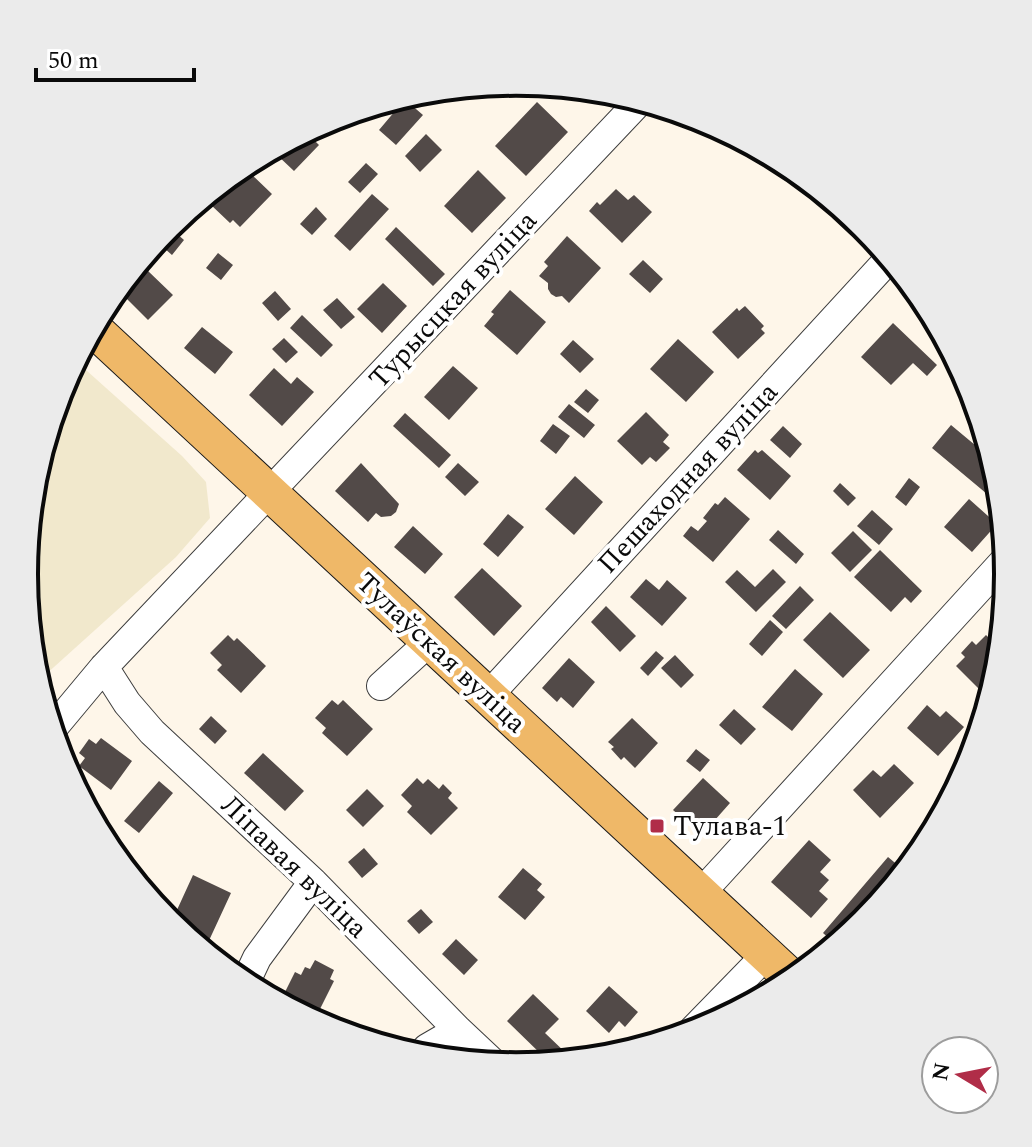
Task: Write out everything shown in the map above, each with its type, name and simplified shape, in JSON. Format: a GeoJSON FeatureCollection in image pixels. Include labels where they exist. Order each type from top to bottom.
{"type":"FeatureCollection","features":[{"type":"Feature","properties":{"kind":"main road","name":"Тулаўская вуліца"},"geometry":{"type":"LineString","coordinates":[[101,336],[428,643],[777,964]]}},
{"type":"Feature","properties":{"kind":"street","name":"Турысцкая вуліца"},"geometry":{"type":"LineString","coordinates":[[61,719],[104,667],[631,110]]}},
{"type":"Feature","properties":{"kind":"street","name":"Пешаходная вуліца"},"geometry":{"type":"LineString","coordinates":[[488,696],[882,267]]}},
{"type":"Feature","properties":{"kind":"street"},"geometry":{"type":"LineString","coordinates":[[701,893],[994,572]]}},
{"type":"Feature","properties":{"kind":"street"},"geometry":{"type":"LineString","coordinates":[[381,686],[428,643]]}},
{"type":"Feature","properties":{"kind":"street","name":"Ліпавая вуліца"},"geometry":{"type":"LineString","coordinates":[[104,667],[127,703],[152,732],[313,882],[479,1049]]}},
{"type":"Feature","properties":{"kind":"street"},"geometry":{"type":"LineString","coordinates":[[251,971],[257,958],[313,882]]}},
{"type":"Feature","properties":{"kind":"street"},"geometry":{"type":"LineString","coordinates":[[732,999],[777,964]]}},
{"type":"Feature","properties":{"kind":"street"},"geometry":{"type":"LineString","coordinates":[[434,1044],[458,1030]]}},
{"type":"Feature","properties":{"kind":"shaded area"},"geometry":{"type":"Polygon","coordinates":[[[84,368],[182,456],[206,482],[210,518],[176,557],[48,672],[39,605],[42,511],[54,450],[84,368]]]}},
{"type":"Feature","properties":{"kind":"building"},"geometry":{"type":"Polygon","coordinates":[[[537,102],[568,132],[526,176],[495,146],[537,102]]]}},
{"type":"Feature","properties":{"kind":"building"},"geometry":{"type":"Polygon","coordinates":[[[414,107],[423,115],[396,145],[379,130],[395,111],[414,107]]]}},
{"type":"Feature","properties":{"kind":"building"},"geometry":{"type":"Polygon","coordinates":[[[426,134],[442,150],[420,172],[405,156],[426,134]]]}},
{"type":"Feature","properties":{"kind":"building"},"geometry":{"type":"Polygon","coordinates":[[[315,141],[319,145],[294,171],[280,158],[315,141]]]}},
{"type":"Feature","properties":{"kind":"building"},"geometry":{"type":"Polygon","coordinates":[[[366,163],[378,174],[360,193],[348,182],[366,163]]]}},
{"type":"Feature","properties":{"kind":"building"},"geometry":{"type":"Polygon","coordinates":[[[478,170],[506,198],[472,233],[444,206],[478,170]]]}},
{"type":"Feature","properties":{"kind":"building"},"geometry":{"type":"Polygon","coordinates":[[[252,175],[272,194],[240,227],[233,220],[230,223],[211,205],[252,175]]]}},
{"type":"Feature","properties":{"kind":"building"},"geometry":{"type":"Polygon","coordinates":[[[616,189],[628,200],[634,195],[652,212],[622,243],[589,211],[616,189]]]}},
{"type":"Feature","properties":{"kind":"building"},"geometry":{"type":"Polygon","coordinates":[[[372,194],[389,209],[350,251],[334,236],[372,194]]]}},
{"type":"Feature","properties":{"kind":"building"},"geometry":{"type":"Polygon","coordinates":[[[316,207],[327,219],[312,235],[300,224],[316,207]]]}},
{"type":"Feature","properties":{"kind":"building"},"geometry":{"type":"Polygon","coordinates":[[[396,227],[445,274],[433,286],[385,239],[396,227]]]}},
{"type":"Feature","properties":{"kind":"building"},"geometry":{"type":"Polygon","coordinates":[[[179,235],[184,240],[172,255],[165,249],[179,235]]]}},
{"type":"Feature","properties":{"kind":"building"},"geometry":{"type":"Polygon","coordinates":[[[567,236],[601,268],[569,303],[562,296],[551,294],[548,283],[539,276],[548,266],[544,262],[567,236]]]}},
{"type":"Feature","properties":{"kind":"building"},"geometry":{"type":"Polygon","coordinates":[[[218,253],[233,265],[221,280],[206,268],[218,253]]]}},
{"type":"Feature","properties":{"kind":"building"},"geometry":{"type":"Polygon","coordinates":[[[643,260],[663,279],[650,293],[629,274],[643,260]]]}},
{"type":"Feature","properties":{"kind":"building"},"geometry":{"type":"Polygon","coordinates":[[[147,270],[173,295],[148,320],[126,298],[147,270]]]}},
{"type":"Feature","properties":{"kind":"building"},"geometry":{"type":"Polygon","coordinates":[[[383,283],[407,306],[382,333],[357,309],[383,283]]]}},
{"type":"Feature","properties":{"kind":"building"},"geometry":{"type":"Polygon","coordinates":[[[510,290],[546,322],[517,355],[484,326],[494,314],[491,312],[510,290]]]}},
{"type":"Feature","properties":{"kind":"building"},"geometry":{"type":"Polygon","coordinates":[[[275,291],[291,309],[278,321],[262,303],[275,291]]]}},
{"type":"Feature","properties":{"kind":"building"},"geometry":{"type":"Polygon","coordinates":[[[337,298],[355,317],[341,329],[323,310],[337,298]]]}},
{"type":"Feature","properties":{"kind":"building"},"geometry":{"type":"Polygon","coordinates":[[[745,306],[764,326],[761,329],[765,333],[738,359],[712,332],[737,308],[739,311],[745,306]]]}},
{"type":"Feature","properties":{"kind":"building"},"geometry":{"type":"Polygon","coordinates":[[[302,315],[333,345],[321,357],[290,328],[302,315]]]}},
{"type":"Feature","properties":{"kind":"building"},"geometry":{"type":"Polygon","coordinates":[[[893,323],[937,365],[927,376],[913,363],[891,385],[861,357],[893,323]]]}},
{"type":"Feature","properties":{"kind":"building"},"geometry":{"type":"Polygon","coordinates":[[[202,327],[233,352],[215,374],[184,348],[202,327]]]}},
{"type":"Feature","properties":{"kind":"building"},"geometry":{"type":"Polygon","coordinates":[[[284,338],[298,352],[286,363],[272,349],[284,338]]]}},
{"type":"Feature","properties":{"kind":"building"},"geometry":{"type":"Polygon","coordinates":[[[678,339],[714,372],[686,402],[650,369],[678,339]]]}},
{"type":"Feature","properties":{"kind":"building"},"geometry":{"type":"Polygon","coordinates":[[[573,340],[594,359],[580,373],[560,354],[573,340]]]}},
{"type":"Feature","properties":{"kind":"building"},"geometry":{"type":"Polygon","coordinates":[[[453,366],[478,388],[449,420],[424,397],[453,366]]]}},
{"type":"Feature","properties":{"kind":"building"},"geometry":{"type":"Polygon","coordinates":[[[274,368],[291,384],[297,377],[314,392],[282,426],[249,395],[274,368]]]}},
{"type":"Feature","properties":{"kind":"building"},"geometry":{"type":"Polygon","coordinates":[[[586,389],[599,400],[588,413],[574,402],[586,389]]]}},
{"type":"Feature","properties":{"kind":"building"},"geometry":{"type":"Polygon","coordinates":[[[569,404],[595,425],[584,438],[558,417],[569,404]]]}},
{"type":"Feature","properties":{"kind":"building"},"geometry":{"type":"Polygon","coordinates":[[[646,412],[669,435],[663,442],[670,448],[656,462],[650,457],[642,465],[617,441],[646,412]]]}},
{"type":"Feature","properties":{"kind":"building"},"geometry":{"type":"Polygon","coordinates":[[[405,413],[451,455],[439,468],[393,426],[405,413]]]}},
{"type":"Feature","properties":{"kind":"building"},"geometry":{"type":"Polygon","coordinates":[[[553,424],[570,436],[556,454],[540,441],[553,424]]]}},
{"type":"Feature","properties":{"kind":"building"},"geometry":{"type":"Polygon","coordinates":[[[951,425],[976,444],[987,494],[932,448],[951,425]]]}},
{"type":"Feature","properties":{"kind":"building"},"geometry":{"type":"Polygon","coordinates":[[[783,426],[802,444],[790,458],[770,440],[783,426]]]}},
{"type":"Feature","properties":{"kind":"building"},"geometry":{"type":"Polygon","coordinates":[[[755,450],[758,453],[762,450],[791,476],[770,500],[737,470],[755,450]]]}},
{"type":"Feature","properties":{"kind":"building"},"geometry":{"type":"Polygon","coordinates":[[[361,463],[399,504],[391,516],[381,517],[376,513],[368,522],[335,491],[361,463]]]}},
{"type":"Feature","properties":{"kind":"building"},"geometry":{"type":"Polygon","coordinates":[[[458,463],[479,482],[465,496],[445,477],[458,463]]]}},
{"type":"Feature","properties":{"kind":"building"},"geometry":{"type":"Polygon","coordinates":[[[575,476],[603,502],[574,535],[545,509],[575,476]]]}},
{"type":"Feature","properties":{"kind":"building"},"geometry":{"type":"Polygon","coordinates":[[[909,478],[920,487],[906,506],[895,497],[909,478]]]}},
{"type":"Feature","properties":{"kind":"building"},"geometry":{"type":"Polygon","coordinates":[[[840,483],[856,498],[848,506],[833,491],[840,483]]]}},
{"type":"Feature","properties":{"kind":"building"},"geometry":{"type":"Polygon","coordinates":[[[725,497],[750,519],[713,562],[683,536],[691,526],[698,531],[707,521],[703,518],[715,503],[718,505],[725,497]]]}},
{"type":"Feature","properties":{"kind":"building"},"geometry":{"type":"Polygon","coordinates":[[[969,499],[991,518],[992,530],[972,552],[944,527],[969,499]]]}},
{"type":"Feature","properties":{"kind":"building"},"geometry":{"type":"Polygon","coordinates":[[[872,510],[893,529],[879,545],[857,526],[872,510]]]}},
{"type":"Feature","properties":{"kind":"building"},"geometry":{"type":"Polygon","coordinates":[[[508,514],[524,527],[498,557],[483,544],[508,514]]]}},
{"type":"Feature","properties":{"kind":"building"},"geometry":{"type":"Polygon","coordinates":[[[413,526],[443,554],[425,574],[394,547],[413,526]]]}},
{"type":"Feature","properties":{"kind":"building"},"geometry":{"type":"Polygon","coordinates":[[[778,530],[804,554],[796,564],[769,540],[778,530]]]}},
{"type":"Feature","properties":{"kind":"building"},"geometry":{"type":"Polygon","coordinates":[[[853,531],[872,550],[850,572],[831,553],[853,531]]]}},
{"type":"Feature","properties":{"kind":"building"},"geometry":{"type":"Polygon","coordinates":[[[880,550],[922,591],[911,603],[905,597],[891,612],[854,577],[880,550]]]}},
{"type":"Feature","properties":{"kind":"building"},"geometry":{"type":"Polygon","coordinates":[[[482,568],[522,606],[494,636],[454,597],[482,568]]]}},
{"type":"Feature","properties":{"kind":"building"},"geometry":{"type":"Polygon","coordinates":[[[773,569],[786,582],[756,612],[725,582],[737,570],[755,587],[773,569]]]}},
{"type":"Feature","properties":{"kind":"building"},"geometry":{"type":"Polygon","coordinates":[[[646,579],[659,590],[667,580],[687,598],[662,626],[630,597],[646,579]]]}},
{"type":"Feature","properties":{"kind":"building"},"geometry":{"type":"Polygon","coordinates":[[[800,586],[814,600],[786,629],[772,616],[800,586]]]}},
{"type":"Feature","properties":{"kind":"building"},"geometry":{"type":"Polygon","coordinates":[[[606,606],[636,636],[620,652],[591,622],[606,606]]]}},
{"type":"Feature","properties":{"kind":"building"},"geometry":{"type":"Polygon","coordinates":[[[830,612],[870,650],[843,678],[803,640],[830,612]]]}},
{"type":"Feature","properties":{"kind":"building"},"geometry":{"type":"Polygon","coordinates":[[[770,620],[783,632],[762,656],[749,644],[770,620]]]}},
{"type":"Feature","properties":{"kind":"building"},"geometry":{"type":"Polygon","coordinates":[[[228,635],[234,641],[237,638],[266,666],[241,693],[217,670],[222,665],[210,653],[228,635]]]}},
{"type":"Feature","properties":{"kind":"building"},"geometry":{"type":"Polygon","coordinates":[[[986,635],[990,639],[980,690],[956,666],[965,657],[961,653],[972,641],[976,645],[986,635]]]}},
{"type":"Feature","properties":{"kind":"building"},"geometry":{"type":"Polygon","coordinates":[[[656,651],[664,658],[648,676],[640,668],[656,651]]]}},
{"type":"Feature","properties":{"kind":"building"},"geometry":{"type":"Polygon","coordinates":[[[675,655],[694,675],[681,688],[661,668],[675,655]]]}},
{"type":"Feature","properties":{"kind":"building"},"geometry":{"type":"Polygon","coordinates":[[[569,658],[595,682],[573,708],[561,697],[557,702],[542,688],[569,658]]]}},
{"type":"Feature","properties":{"kind":"building"},"geometry":{"type":"Polygon","coordinates":[[[795,669],[823,694],[792,731],[762,707],[795,669]]]}},
{"type":"Feature","properties":{"kind":"building"},"geometry":{"type":"Polygon","coordinates":[[[332,700],[338,705],[343,700],[373,729],[347,756],[322,733],[326,728],[315,718],[332,700]]]}},
{"type":"Feature","properties":{"kind":"building"},"geometry":{"type":"Polygon","coordinates":[[[927,705],[940,717],[946,711],[964,727],[938,756],[907,728],[927,705]]]}},
{"type":"Feature","properties":{"kind":"building"},"geometry":{"type":"Polygon","coordinates":[[[734,709],[756,729],[741,745],[719,725],[734,709]]]}},
{"type":"Feature","properties":{"kind":"building"},"geometry":{"type":"Polygon","coordinates":[[[211,716],[227,731],[215,744],[199,729],[211,716]]]}},
{"type":"Feature","properties":{"kind":"building"},"geometry":{"type":"Polygon","coordinates":[[[632,718],[658,743],[635,768],[624,757],[621,760],[608,742],[632,718]]]}},
{"type":"Feature","properties":{"kind":"building"},"geometry":{"type":"Polygon","coordinates":[[[101,738],[132,761],[111,790],[79,766],[85,758],[79,753],[89,739],[96,744],[101,738]]]}},
{"type":"Feature","properties":{"kind":"building"},"geometry":{"type":"Polygon","coordinates":[[[696,749],[710,760],[700,772],[686,761],[696,749]]]}},
{"type":"Feature","properties":{"kind":"building"},"geometry":{"type":"Polygon","coordinates":[[[263,753],[304,791],[285,811],[244,773],[263,753]]]}},
{"type":"Feature","properties":{"kind":"building"},"geometry":{"type":"Polygon","coordinates":[[[894,764],[914,783],[880,818],[853,790],[873,770],[881,777],[894,764]]]}},
{"type":"Feature","properties":{"kind":"building"},"geometry":{"type":"Polygon","coordinates":[[[417,778],[423,784],[428,779],[439,789],[443,784],[452,793],[448,798],[458,808],[431,835],[407,812],[412,806],[401,795],[417,778]]]}},
{"type":"Feature","properties":{"kind":"building"},"geometry":{"type":"Polygon","coordinates":[[[703,778],[730,803],[707,829],[696,819],[690,825],[673,810],[703,778]]]}},
{"type":"Feature","properties":{"kind":"building"},"geometry":{"type":"Polygon","coordinates":[[[159,781],[173,793],[139,833],[124,821],[159,781]]]}},
{"type":"Feature","properties":{"kind":"building"},"geometry":{"type":"Polygon","coordinates":[[[367,789],[384,806],[363,827],[346,810],[367,789]]]}},
{"type":"Feature","properties":{"kind":"building"},"geometry":{"type":"Polygon","coordinates":[[[809,840],[831,860],[820,872],[829,880],[819,891],[828,899],[811,918],[771,882],[809,840]]]}},
{"type":"Feature","properties":{"kind":"building"},"geometry":{"type":"Polygon","coordinates":[[[364,848],[378,864],[362,878],[348,862],[364,848]]]}},
{"type":"Feature","properties":{"kind":"building"},"geometry":{"type":"Polygon","coordinates":[[[888,857],[896,863],[854,911],[827,936],[823,933],[888,857]]]}},
{"type":"Feature","properties":{"kind":"building"},"geometry":{"type":"Polygon","coordinates":[[[523,868],[542,884],[537,890],[545,897],[525,920],[498,897],[523,868]]]}},
{"type":"Feature","properties":{"kind":"building"},"geometry":{"type":"Polygon","coordinates":[[[193,875],[231,893],[209,940],[177,910],[193,875]]]}},
{"type":"Feature","properties":{"kind":"building"},"geometry":{"type":"Polygon","coordinates":[[[421,909],[433,922],[419,934],[407,921],[421,909]]]}},
{"type":"Feature","properties":{"kind":"building"},"geometry":{"type":"Polygon","coordinates":[[[456,939],[478,960],[464,975],[442,954],[456,939]]]}},
{"type":"Feature","properties":{"kind":"building"},"geometry":{"type":"Polygon","coordinates":[[[315,960],[334,970],[330,979],[334,981],[320,1009],[285,991],[295,972],[301,975],[305,967],[310,969],[315,960]]]}},
{"type":"Feature","properties":{"kind":"building"},"geometry":{"type":"Polygon","coordinates":[[[609,986],[638,1012],[625,1027],[619,1021],[609,1033],[586,1011],[609,986]]]}},
{"type":"Feature","properties":{"kind":"building"},"geometry":{"type":"Polygon","coordinates":[[[533,994],[559,1019],[545,1033],[561,1049],[537,1051],[507,1021],[533,994]]]}},
{"type":"Feature","properties":{"kind":"place","name":"Тулава-1"},"geometry":{"type":"Point","coordinates":[657,826]}}]}
